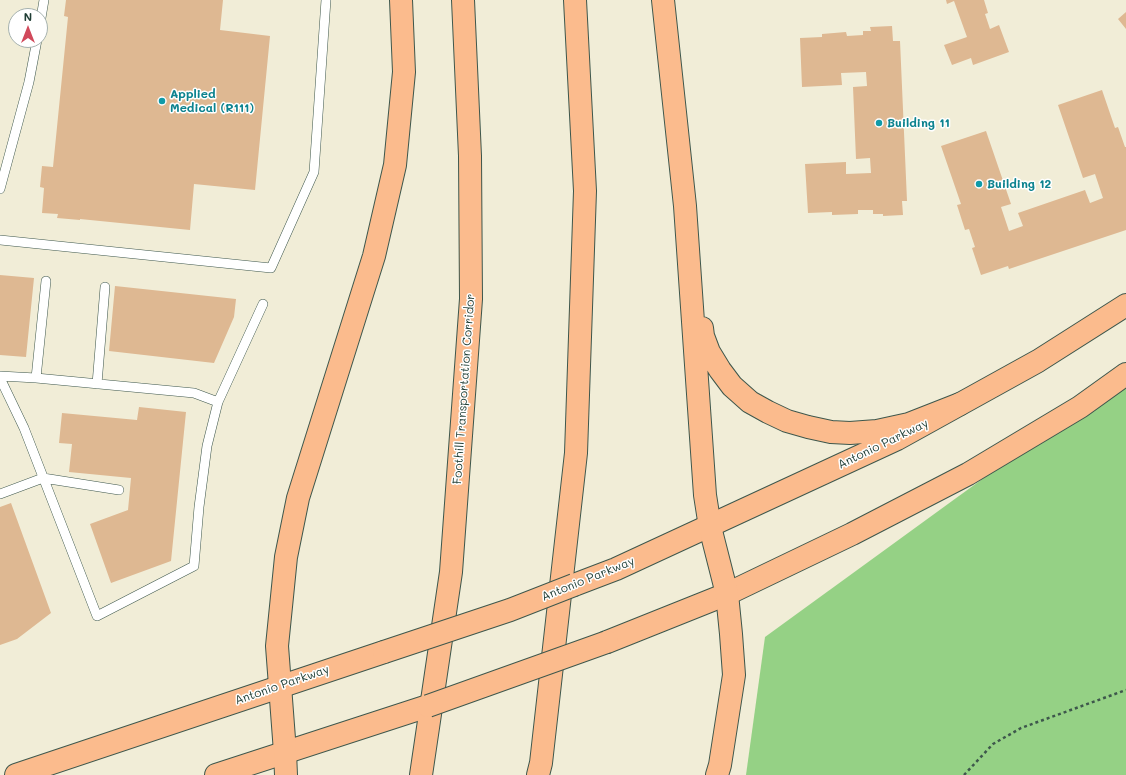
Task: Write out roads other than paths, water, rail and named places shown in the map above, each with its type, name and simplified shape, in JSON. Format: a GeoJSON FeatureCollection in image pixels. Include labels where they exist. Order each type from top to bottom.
{"type":"FeatureCollection","features":[{"type":"Feature","properties":{"kind":"main road"},"geometry":{"type":"LineString","coordinates":[[286,775],[286,752],[277,646],[286,557],[298,498],[374,256],[396,165],[404,72],[402,0]]}},
{"type":"Feature","properties":{"kind":"main road","name":"Foothill Transportation Corridor"},"geometry":{"type":"LineString","coordinates":[[422,775],[451,572],[470,299],[470,156],[463,0]]}},
{"type":"Feature","properties":{"kind":"main road"},"geometry":{"type":"LineString","coordinates":[[538,775],[541,763],[576,453],[586,191],[576,0]]}},
{"type":"Feature","properties":{"kind":"main road"},"geometry":{"type":"LineString","coordinates":[[663,0],[685,206],[705,495],[710,527],[727,594],[734,675],[720,765],[717,775]]}},
{"type":"Feature","properties":{"kind":"main road"},"geometry":{"type":"LineString","coordinates":[[690,274],[703,336],[709,352],[732,386],[750,402],[768,412],[787,421],[808,427],[831,432],[850,433],[877,431],[909,424],[960,404]]}},
{"type":"Feature","properties":{"kind":"main road","name":"Antonio Parkway"},"geometry":{"type":"LineString","coordinates":[[16,775],[510,610],[616,569],[710,527],[751,506],[897,439],[1038,361],[1126,305]]}},
{"type":"Feature","properties":{"kind":"main road"},"geometry":{"type":"LineString","coordinates":[[216,775],[374,724],[531,670],[607,642],[727,594],[852,534],[968,474],[1080,407],[1126,374]]}},
{"type":"Feature","properties":{"kind":"lane"},"geometry":{"type":"LineString","coordinates":[[0,240],[271,268],[314,172],[326,0]]}},
{"type":"Feature","properties":{"kind":"lane"},"geometry":{"type":"LineString","coordinates":[[0,189],[29,82],[35,48]]}},
{"type":"Feature","properties":{"kind":"lane"},"geometry":{"type":"LineString","coordinates":[[36,378],[46,281]]}},
{"type":"Feature","properties":{"kind":"lane"},"geometry":{"type":"LineString","coordinates":[[97,384],[105,286]]}},
{"type":"Feature","properties":{"kind":"lane"},"geometry":{"type":"LineString","coordinates":[[218,402],[194,393],[36,378],[0,377],[24,428],[97,616],[194,566],[198,507],[206,446],[218,402],[263,304]]}},
{"type":"Feature","properties":{"kind":"lane"},"geometry":{"type":"LineString","coordinates":[[0,494],[44,478],[119,490]]}},
{"type":"Feature","properties":{"kind":"place","name":"Applied Medical (R111)"},"geometry":{"type":"Point","coordinates":[162,101]}},
{"type":"Feature","properties":{"kind":"place","name":"Building 11"},"geometry":{"type":"Point","coordinates":[879,123]}},
{"type":"Feature","properties":{"kind":"place","name":"Building 12"},"geometry":{"type":"Point","coordinates":[979,184]}}]}
